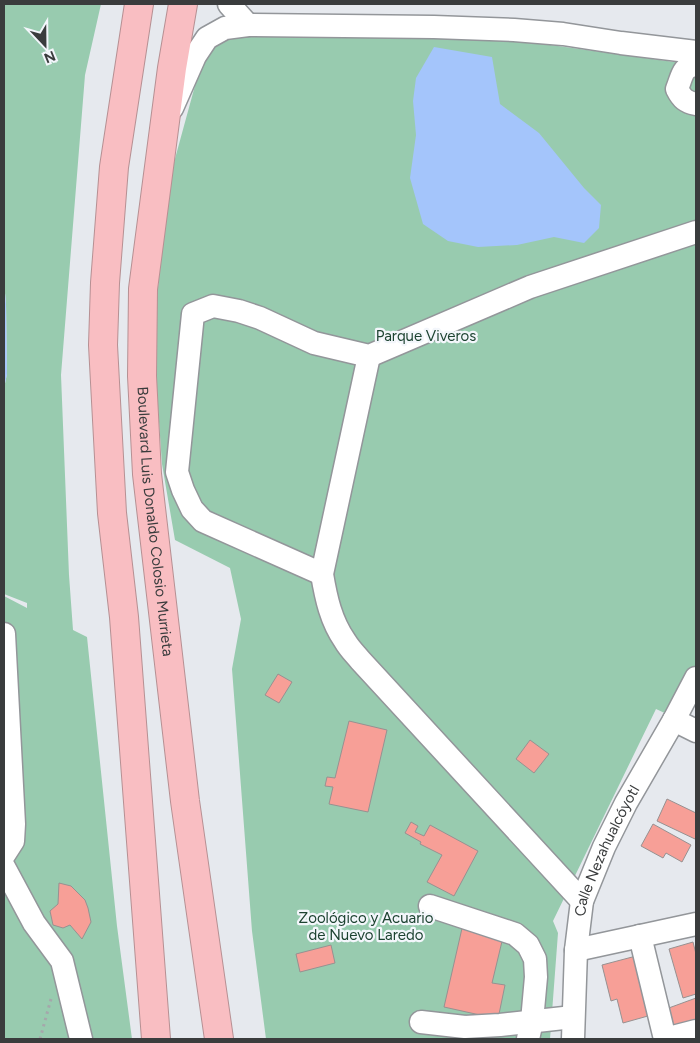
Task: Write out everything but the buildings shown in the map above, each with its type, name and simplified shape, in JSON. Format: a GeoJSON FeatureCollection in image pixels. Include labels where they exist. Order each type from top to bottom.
{"type":"FeatureCollection","features":[{"type":"Feature","properties":{"kind":"highway"},"geometry":{"type":"LineString","coordinates":[[139,4],[114,167],[103,345],[112,513],[124,617],[153,1034]]}},
{"type":"Feature","properties":{"kind":"highway","name":"Boulevard Luis Donaldo Colosio Murrieta"},"geometry":{"type":"LineString","coordinates":[[183,4],[172,68],[143,289],[142,376],[147,474],[185,801],[219,1039]]}},
{"type":"Feature","properties":{"kind":"highway"},"geometry":{"type":"LineString","coordinates":[[124,617],[137,628],[150,635],[167,638]]}},
{"type":"Feature","properties":{"kind":"street"},"geometry":{"type":"LineString","coordinates":[[229,4],[248,25]]}},
{"type":"Feature","properties":{"kind":"street"},"geometry":{"type":"LineString","coordinates":[[165,125],[195,56],[207,38],[225,28],[248,25],[514,30],[563,34],[696,52]]}},
{"type":"Feature","properties":{"kind":"street"},"geometry":{"type":"LineString","coordinates":[[696,65],[684,69],[677,89],[681,97],[687,102],[696,104]]}},
{"type":"Feature","properties":{"kind":"street"},"geometry":{"type":"LineString","coordinates":[[322,574],[203,521],[192,509],[178,472],[193,314],[213,306],[239,311],[260,318],[314,343],[369,356],[530,287],[696,232]]}},
{"type":"Feature","properties":{"kind":"street"},"geometry":{"type":"LineString","coordinates":[[369,356],[322,574],[329,609],[345,642],[360,660],[582,901]]}},
{"type":"Feature","properties":{"kind":"street"},"geometry":{"type":"LineString","coordinates":[[4,635],[14,824],[13,841],[4,855]]}},
{"type":"Feature","properties":{"kind":"street","name":"Calle Nezahualcóyotl"},"geometry":{"type":"LineString","coordinates":[[573,1039],[576,950],[582,901],[604,847],[626,803],[696,678]]}},
{"type":"Feature","properties":{"kind":"street"},"geometry":{"type":"LineString","coordinates":[[674,720],[696,731]]}},
{"type":"Feature","properties":{"kind":"street"},"geometry":{"type":"LineString","coordinates":[[4,867],[34,923],[62,961],[81,1039]]}},
{"type":"Feature","properties":{"kind":"street"},"geometry":{"type":"LineString","coordinates":[[430,906],[515,934],[528,945],[535,958],[536,977],[530,1030]]}},
{"type":"Feature","properties":{"kind":"street"},"geometry":{"type":"LineString","coordinates":[[576,950],[696,924]]}},
{"type":"Feature","properties":{"kind":"street"},"geometry":{"type":"LineString","coordinates":[[640,936],[665,1039],[696,1031]]}},
{"type":"Feature","properties":{"kind":"street"},"geometry":{"type":"LineString","coordinates":[[421,1022],[465,1027],[500,1025],[530,1030],[573,1017]]}},
{"type":"Feature","properties":{"kind":"green space"},"geometry":{"type":"Polygon","coordinates":[[[4,4],[101,4],[85,75],[61,375],[73,630],[87,637],[117,926],[132,1039],[4,1039],[4,596],[27,608],[27,603],[4,594],[4,388],[7,374],[4,282],[4,4]]]}},
{"type":"Feature","properties":{"kind":"green space","name":"Parque Viveros"},"geometry":{"type":"Polygon","coordinates":[[[234,33],[452,36],[536,43],[696,65],[696,666],[669,715],[656,709],[553,921],[558,933],[550,1039],[266,1039],[252,931],[232,669],[241,619],[230,568],[175,540],[162,464],[153,338],[173,166],[206,50],[234,33]]]}},
{"type":"Feature","properties":{"kind":"water"},"geometry":{"type":"Polygon","coordinates":[[[434,47],[492,57],[500,104],[539,133],[584,188],[601,205],[599,228],[584,243],[554,237],[517,245],[478,247],[448,241],[423,224],[410,178],[416,135],[413,101],[416,78],[434,47]]]}},
{"type":"Feature","properties":{"kind":"water"},"geometry":{"type":"Polygon","coordinates":[[[4,282],[7,374],[4,388],[4,282]]]}},
{"type":"Feature","properties":{"kind":"park label","name":"Zoológico y Acuario de Nuevo Laredo"},"geometry":{"type":"Point","coordinates":[366,926]}}]}
